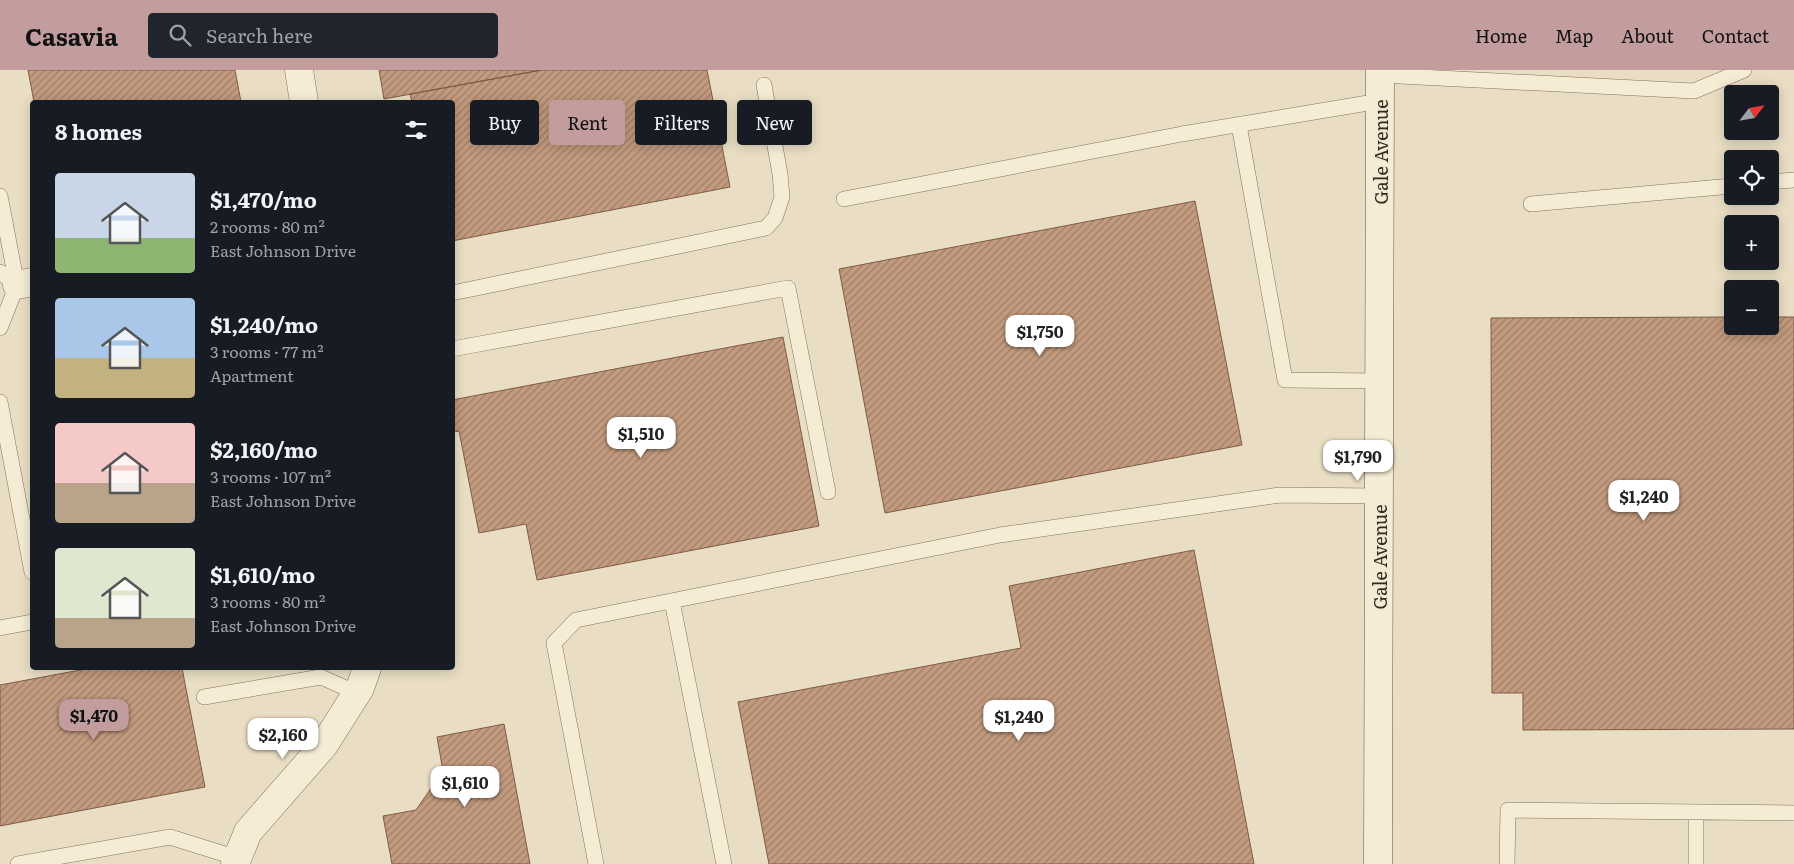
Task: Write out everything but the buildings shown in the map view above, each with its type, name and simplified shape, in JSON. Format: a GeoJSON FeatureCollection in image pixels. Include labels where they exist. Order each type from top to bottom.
{"type":"FeatureCollection","features":[{"type":"Feature","properties":{"kind":"main road"},"geometry":{"type":"LineString","coordinates":[[299,70],[304,100]]}},
{"type":"Feature","properties":{"kind":"main road","name":"Gale Avenue"},"geometry":{"type":"LineString","coordinates":[[1378,864],[1380,82]]}},
{"type":"Feature","properties":{"kind":"main road"},"geometry":{"type":"LineString","coordinates":[[236,861],[248,832],[324,745],[357,693],[367,670]]}},
{"type":"Feature","properties":{"kind":"lane"},"geometry":{"type":"LineString","coordinates":[[844,199],[1182,134],[1239,125],[1380,82],[1694,91],[1744,70]]}},
{"type":"Feature","properties":{"kind":"lane"},"geometry":{"type":"LineString","coordinates":[[455,292],[766,228],[776,218],[782,197],[780,174],[764,85]]}},
{"type":"Feature","properties":{"kind":"lane"},"geometry":{"type":"LineString","coordinates":[[1239,125],[1285,380],[1379,381]]}},
{"type":"Feature","properties":{"kind":"lane"},"geometry":{"type":"LineString","coordinates":[[1779,181],[1794,180]]}},
{"type":"Feature","properties":{"kind":"lane"},"geometry":{"type":"LineString","coordinates":[[1532,204],[1724,187]]}},
{"type":"Feature","properties":{"kind":"lane"},"geometry":{"type":"LineString","coordinates":[[0,196],[16,280],[0,328]]}},
{"type":"Feature","properties":{"kind":"lane"},"geometry":{"type":"LineString","coordinates":[[455,348],[788,288],[828,492]]}},
{"type":"Feature","properties":{"kind":"lane"},"geometry":{"type":"LineString","coordinates":[[0,402],[30,561]]}},
{"type":"Feature","properties":{"kind":"lane"},"geometry":{"type":"LineString","coordinates":[[596,864],[554,643],[576,620],[1000,535],[1280,495],[1379,496]]}},
{"type":"Feature","properties":{"kind":"lane"},"geometry":{"type":"LineString","coordinates":[[672,601],[724,864]]}},
{"type":"Feature","properties":{"kind":"lane"},"geometry":{"type":"LineString","coordinates":[[0,628],[30,622]]}},
{"type":"Feature","properties":{"kind":"lane"},"geometry":{"type":"LineString","coordinates":[[204,698],[321,677],[357,693]]}},
{"type":"Feature","properties":{"kind":"lane"},"geometry":{"type":"LineString","coordinates":[[1507,864],[1508,810],[1794,813]]}},
{"type":"Feature","properties":{"kind":"lane"},"geometry":{"type":"LineString","coordinates":[[1696,812],[1696,864]]}},
{"type":"Feature","properties":{"kind":"lane"},"geometry":{"type":"LineString","coordinates":[[18,864],[170,837],[236,861]]}}]}
